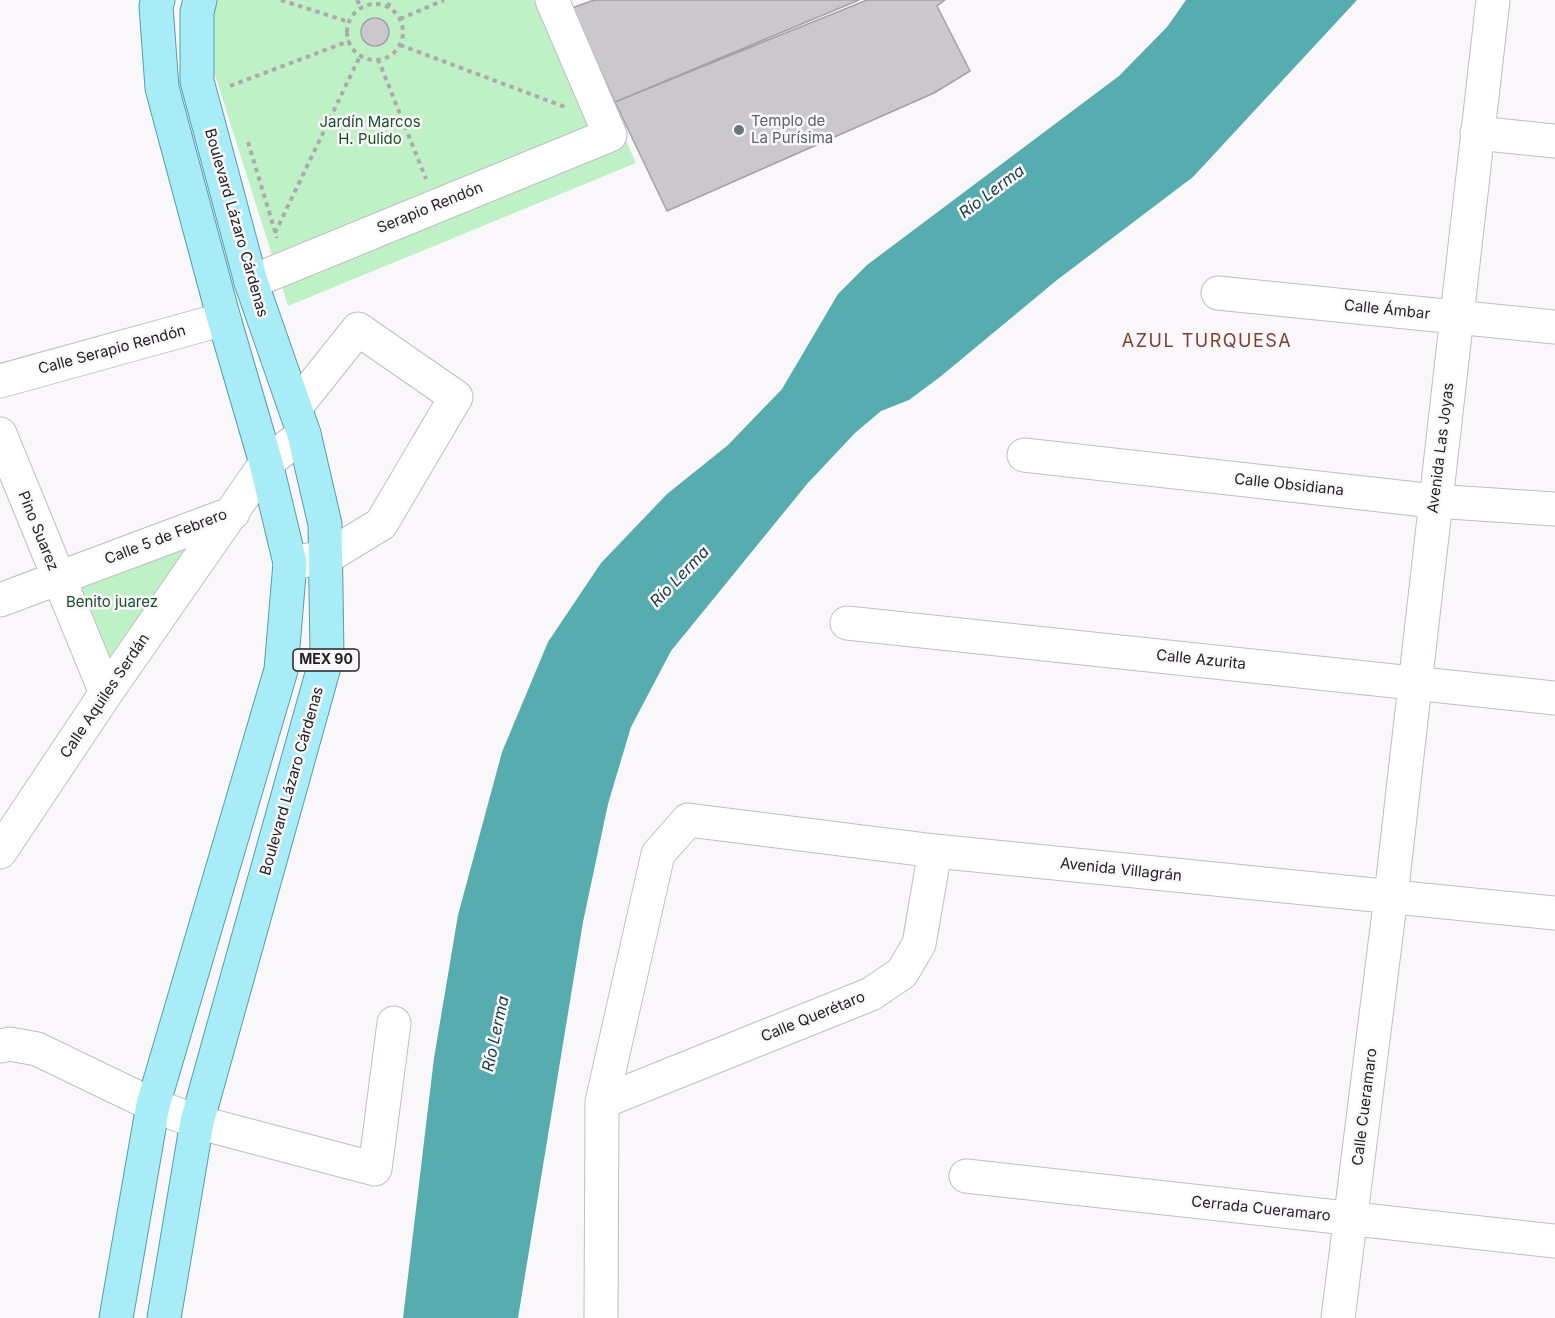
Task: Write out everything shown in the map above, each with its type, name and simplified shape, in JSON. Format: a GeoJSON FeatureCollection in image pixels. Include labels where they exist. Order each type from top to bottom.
{"type":"FeatureCollection","features":[{"type":"Feature","properties":{"kind":"main road","name":"MEX 90"},"geometry":{"type":"LineString","coordinates":[[116,1318],[153,1105],[281,670],[290,563],[266,463],[224,319],[162,88],[156,6],[158,0]]}},
{"type":"Feature","properties":{"kind":"main road","name":"Boulevard Lázaro Cárdenas"},"geometry":{"type":"LineString","coordinates":[[164,1318],[197,1122],[327,656],[325,524],[299,421],[251,282],[196,81],[197,12],[200,0]]}},
{"type":"Feature","properties":{"kind":"street","name":"Avenida Las Joyas"},"geometry":{"type":"LineString","coordinates":[[1391,896],[1434,501],[1458,316],[1493,0]]}},
{"type":"Feature","properties":{"kind":"street"},"geometry":{"type":"LineString","coordinates":[[554,1],[607,128]]}},
{"type":"Feature","properties":{"kind":"street","name":"Serapio Rendón"},"geometry":{"type":"LineString","coordinates":[[251,282],[437,206],[607,128]]}},
{"type":"Feature","properties":{"kind":"street"},"geometry":{"type":"LineString","coordinates":[[1477,133],[1555,141]]}},
{"type":"Feature","properties":{"kind":"street","name":"Calle Ámbar"},"geometry":{"type":"LineString","coordinates":[[1218,293],[1555,327]]}},
{"type":"Feature","properties":{"kind":"street","name":"Calle Serapio Rendón"},"geometry":{"type":"LineString","coordinates":[[0,381],[224,319]]}},
{"type":"Feature","properties":{"kind":"street","name":"Calle 5 de Febrero"},"geometry":{"type":"LineString","coordinates":[[0,600],[233,513],[266,463],[299,421],[358,329],[456,397],[381,524],[327,557]]}},
{"type":"Feature","properties":{"kind":"street","name":"Pino Suarez"},"geometry":{"type":"LineString","coordinates":[[0,434],[57,579],[106,693]]}},
{"type":"Feature","properties":{"kind":"street","name":"Calle Obsidiana"},"geometry":{"type":"LineString","coordinates":[[1024,455],[1434,501],[1555,509]]}},
{"type":"Feature","properties":{"kind":"street","name":"Calle Aquiles Serdán"},"geometry":{"type":"LineString","coordinates":[[0,852],[106,693],[233,513]]}},
{"type":"Feature","properties":{"kind":"street"},"geometry":{"type":"LineString","coordinates":[[290,563],[327,557]]}},
{"type":"Feature","properties":{"kind":"street","name":"Calle Azurita"},"geometry":{"type":"LineString","coordinates":[[847,623],[1555,698]]}},
{"type":"Feature","properties":{"kind":"street","name":"Avenida Villagrán"},"geometry":{"type":"LineString","coordinates":[[602,1102],[658,854],[688,820],[935,851],[1555,913]]}},
{"type":"Feature","properties":{"kind":"street","name":"Calle Querétaro"},"geometry":{"type":"LineString","coordinates":[[602,1102],[871,994],[902,973],[919,944],[935,851]]}},
{"type":"Feature","properties":{"kind":"street","name":"Calle Cueramaro"},"geometry":{"type":"LineString","coordinates":[[1338,1318],[1391,896]]}},
{"type":"Feature","properties":{"kind":"street"},"geometry":{"type":"LineString","coordinates":[[0,1047],[10,1044],[37,1049],[153,1105],[197,1122],[375,1169],[394,1023]]}},
{"type":"Feature","properties":{"kind":"street"},"geometry":{"type":"LineString","coordinates":[[601,1318],[602,1102]]}},
{"type":"Feature","properties":{"kind":"street","name":"Cerrada Cueramaro"},"geometry":{"type":"LineString","coordinates":[[966,1176],[1555,1241]]}},
{"type":"Feature","properties":{"kind":"path"},"geometry":{"type":"LineString","coordinates":[[280,0],[349,22]]}},
{"type":"Feature","properties":{"kind":"path"},"geometry":{"type":"LineString","coordinates":[[357,0],[361,7]]}},
{"type":"Feature","properties":{"kind":"path"},"geometry":{"type":"LineString","coordinates":[[388,7],[390,0]]}},
{"type":"Feature","properties":{"kind":"path"},"geometry":{"type":"LineString","coordinates":[[400,19],[444,0]]}},
{"type":"Feature","properties":{"kind":"path"},"geometry":{"type":"LineString","coordinates":[[370,4],[388,7],[400,19],[403,27],[400,45],[388,57],[378,59],[360,56],[349,41],[349,22],[361,7],[370,4]]}},
{"type":"Feature","properties":{"kind":"path"},"geometry":{"type":"LineString","coordinates":[[231,87],[349,41]]}},
{"type":"Feature","properties":{"kind":"path"},"geometry":{"type":"LineString","coordinates":[[400,45],[607,128]]}},
{"type":"Feature","properties":{"kind":"path"},"geometry":{"type":"LineString","coordinates":[[275,233],[360,56]]}},
{"type":"Feature","properties":{"kind":"path"},"geometry":{"type":"LineString","coordinates":[[378,59],[437,206]]}},
{"type":"Feature","properties":{"kind":"path"},"geometry":{"type":"LineString","coordinates":[[228,79],[234,98]]}},
{"type":"Feature","properties":{"kind":"path"},"geometry":{"type":"LineString","coordinates":[[244,132],[286,267]]}},
{"type":"Feature","properties":{"kind":"green space","name":"Jardín Marcos H. Pulido"},"geometry":{"type":"Polygon","coordinates":[[[214,0],[534,0],[547,29],[571,19],[636,163],[288,306],[211,62],[209,25],[214,0]]]}},
{"type":"Feature","properties":{"kind":"green space","name":"Benito juarez"},"geometry":{"type":"Polygon","coordinates":[[[210,532],[101,670],[69,581],[210,532]]]}},
{"type":"Feature","properties":{"kind":"water","name":"Río Lerma"},"geometry":{"type":"Polygon","coordinates":[[[1186,0],[1357,0],[1193,177],[1057,280],[940,377],[909,400],[881,411],[855,433],[807,484],[671,651],[631,727],[608,804],[583,922],[518,1318],[403,1318],[434,1058],[458,915],[502,752],[548,642],[601,563],[667,494],[728,445],[782,389],[838,294],[867,265],[1119,76],[1167,27],[1186,0]]]}},
{"type":"Feature","properties":{"kind":"building"},"geometry":{"type":"Polygon","coordinates":[[[594,0],[859,0],[615,102],[572,8],[594,0]]]}},
{"type":"Feature","properties":{"kind":"building","name":"Templo de La Purísima"},"geometry":{"type":"Polygon","coordinates":[[[867,0],[945,0],[937,6],[970,71],[934,93],[667,211],[615,102],[867,0]]]}},
{"type":"Feature","properties":{"kind":"building"},"geometry":{"type":"Polygon","coordinates":[[[375,18],[385,22],[389,32],[385,42],[375,46],[365,42],[361,32],[365,22],[375,18]]]}},
{"type":"Feature","properties":{"kind":"place","name":"Templo de La Purísima"},"geometry":{"type":"Point","coordinates":[739,130]}},
{"type":"Feature","properties":{"kind":"district","name":"AZUL TURQUESA"},"geometry":{"type":"Point","coordinates":[1207,342]}}]}
